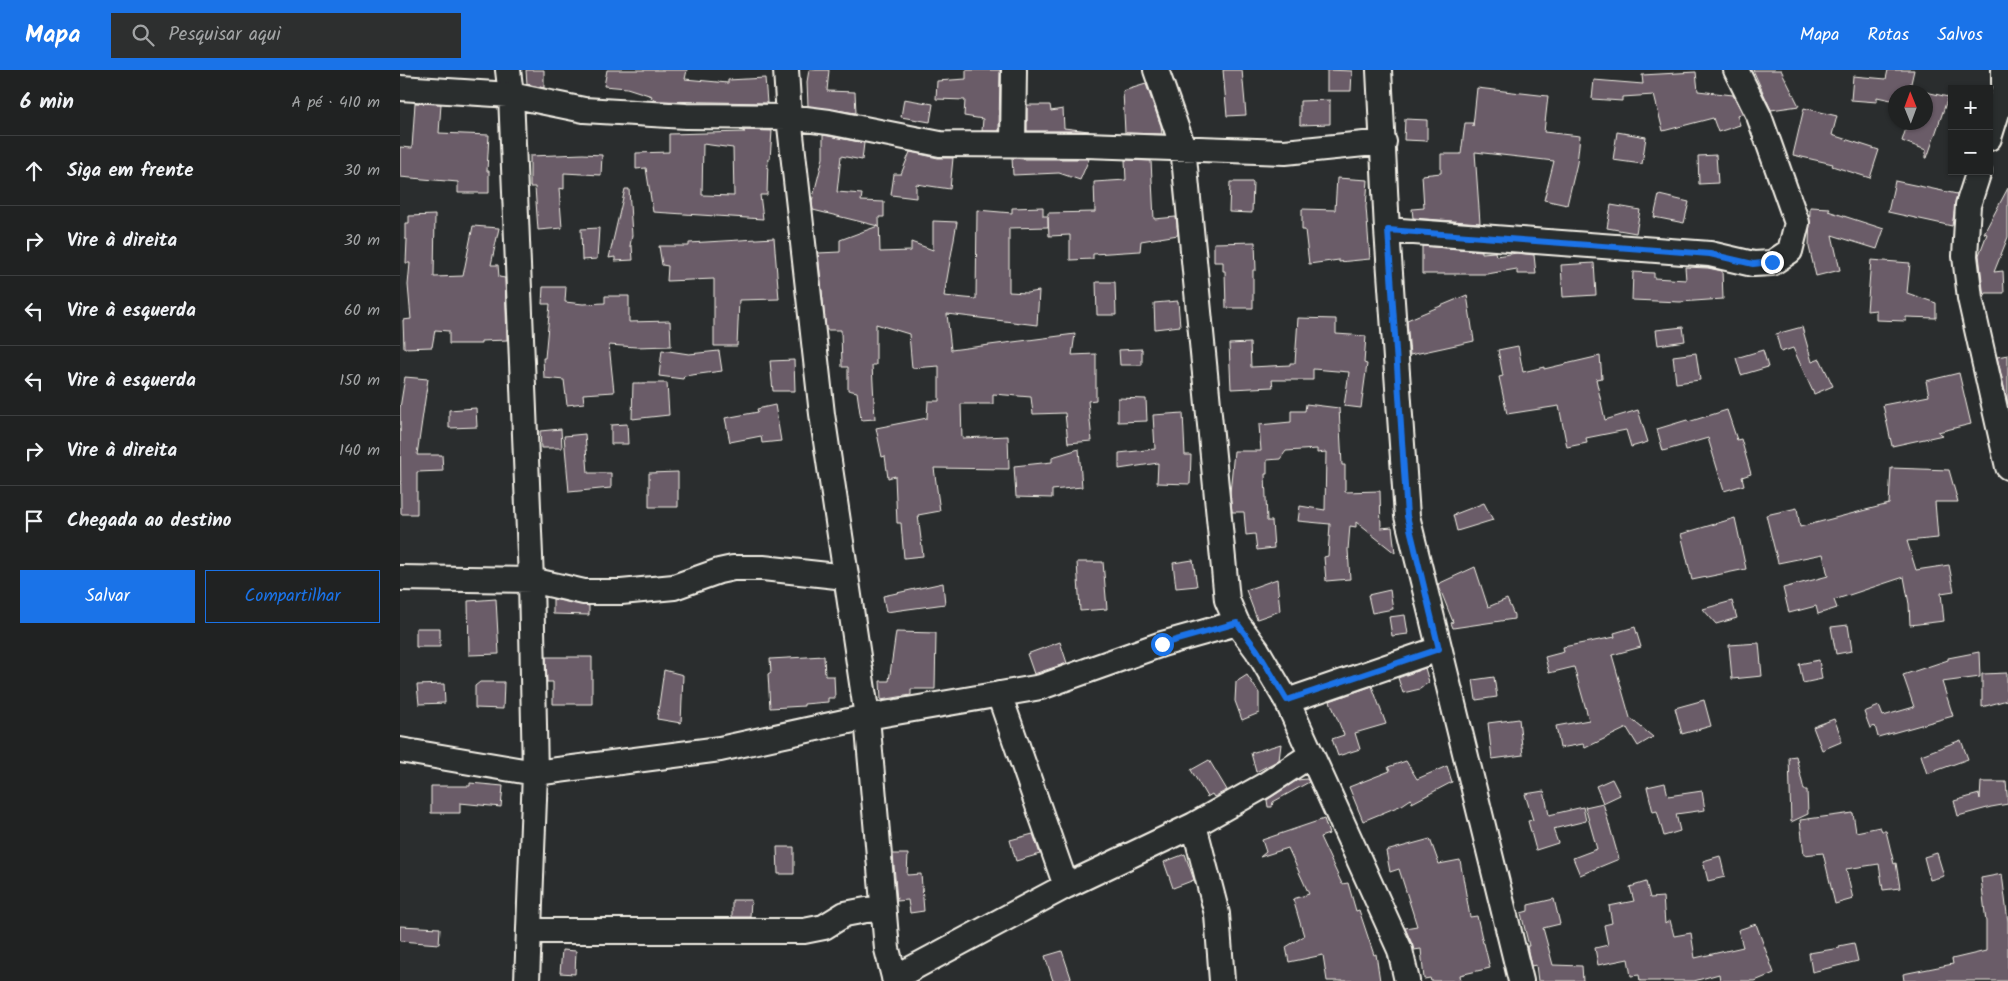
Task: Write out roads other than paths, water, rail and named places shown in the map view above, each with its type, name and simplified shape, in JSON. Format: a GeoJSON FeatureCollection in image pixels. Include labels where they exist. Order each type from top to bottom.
{"type":"FeatureCollection","features":[{"type":"Feature","properties":{"kind":"street"},"geometry":{"type":"LineString","coordinates":[[508,70],[511,95],[531,580],[535,773],[527,981]]}},
{"type":"Feature","properties":{"kind":"street"},"geometry":{"type":"LineString","coordinates":[[786,70],[789,118],[822,414],[867,717],[887,949],[895,979],[1066,886],[1194,825],[1265,785],[1311,755]]}},
{"type":"Feature","properties":{"kind":"street"},"geometry":{"type":"LineString","coordinates":[[1012,144],[1014,70]]}},
{"type":"Feature","properties":{"kind":"street"},"geometry":{"type":"LineString","coordinates":[[1156,70],[1183,147],[1227,600],[1237,623],[1257,650],[1287,700],[1400,950],[1408,981]]}},
{"type":"Feature","properties":{"kind":"street"},"geometry":{"type":"LineString","coordinates":[[1379,70],[1407,516],[1521,981]]}},
{"type":"Feature","properties":{"kind":"street"},"geometry":{"type":"LineString","coordinates":[[1388,230],[1710,254],[1753,264],[1772,262],[1790,251],[1797,223],[1759,116],[1736,70]]}},
{"type":"Feature","properties":{"kind":"street"},"geometry":{"type":"LineString","coordinates":[[1992,130],[2004,90],[2004,70]]}},
{"type":"Feature","properties":{"kind":"street"},"geometry":{"type":"LineString","coordinates":[[400,88],[511,95],[584,110],[686,116],[789,118],[828,122],[940,144],[1183,147],[1284,152],[1384,142]]}},
{"type":"Feature","properties":{"kind":"street"},"geometry":{"type":"LineString","coordinates":[[1978,175],[1968,205],[1965,256],[1970,298],[2008,466]]}},
{"type":"Feature","properties":{"kind":"street"},"geometry":{"type":"LineString","coordinates":[[400,578],[531,580],[584,592],[621,592],[674,587],[718,571],[733,568],[763,568],[846,577]]}},
{"type":"Feature","properties":{"kind":"street"},"geometry":{"type":"LineString","coordinates":[[400,750],[535,773],[720,749],[867,717],[1041,687],[1162,644],[1237,623]]}},
{"type":"Feature","properties":{"kind":"street"},"geometry":{"type":"LineString","coordinates":[[1287,700],[1439,649]]}},
{"type":"Feature","properties":{"kind":"street"},"geometry":{"type":"LineString","coordinates":[[999,694],[1066,886]]}},
{"type":"Feature","properties":{"kind":"street"},"geometry":{"type":"LineString","coordinates":[[1194,825],[1217,914],[1222,981]]}},
{"type":"Feature","properties":{"kind":"street"},"geometry":{"type":"LineString","coordinates":[[529,931],[804,931],[824,927],[845,914],[884,909]]}}]}
